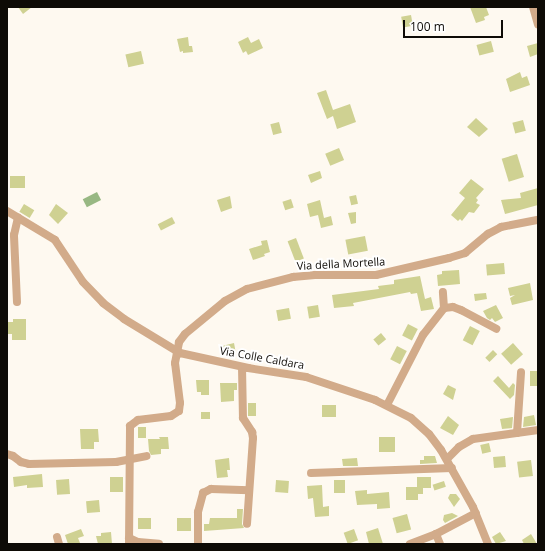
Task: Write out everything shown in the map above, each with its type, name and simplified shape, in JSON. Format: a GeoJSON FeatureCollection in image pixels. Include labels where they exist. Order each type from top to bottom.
{"type":"FeatureCollection","features":[{"type":"Feature","properties":{"kind":"street"},"geometry":{"type":"LineString","coordinates":[[533,7],[538,24]]}},
{"type":"Feature","properties":{"kind":"street","name":"Via Colle Caldara"},"geometry":{"type":"LineString","coordinates":[[7,211],[55,240],[82,282],[103,302],[124,318],[177,351],[189,356],[242,367],[306,377],[362,395],[408,416],[421,426],[434,440],[447,460],[476,513],[488,544]]}},
{"type":"Feature","properties":{"kind":"street"},"geometry":{"type":"LineString","coordinates":[[17,302],[14,235],[18,217]]}},
{"type":"Feature","properties":{"kind":"street","name":"Via della Mortella"},"geometry":{"type":"LineString","coordinates":[[129,541],[129,430],[131,424],[140,420],[171,416],[180,409],[175,366],[179,342],[185,334],[226,300],[247,289],[301,276],[363,275],[391,272],[457,256],[467,251],[498,228],[538,220]]}},
{"type":"Feature","properties":{"kind":"street"},"geometry":{"type":"LineString","coordinates":[[387,406],[424,335],[444,308],[443,292]]}},
{"type":"Feature","properties":{"kind":"street"},"geometry":{"type":"LineString","coordinates":[[444,308],[453,307],[462,310],[496,329]]}},
{"type":"Feature","properties":{"kind":"street"},"geometry":{"type":"LineString","coordinates":[[242,367],[243,418],[253,436],[247,524]]}},
{"type":"Feature","properties":{"kind":"street"},"geometry":{"type":"LineString","coordinates":[[518,433],[521,372]]}},
{"type":"Feature","properties":{"kind":"street"},"geometry":{"type":"LineString","coordinates":[[447,460],[459,447],[469,441],[538,430]]}},
{"type":"Feature","properties":{"kind":"street"},"geometry":{"type":"LineString","coordinates":[[7,454],[13,456],[21,462],[29,464],[130,460],[146,456]]}},
{"type":"Feature","properties":{"kind":"street"},"geometry":{"type":"LineString","coordinates":[[311,473],[452,468]]}},
{"type":"Feature","properties":{"kind":"street"},"geometry":{"type":"LineString","coordinates":[[198,544],[198,512],[203,493],[211,489],[249,490]]}},
{"type":"Feature","properties":{"kind":"street"},"geometry":{"type":"LineString","coordinates":[[410,544],[436,534],[476,513]]}},
{"type":"Feature","properties":{"kind":"street"},"geometry":{"type":"LineString","coordinates":[[436,534],[440,544]]}},
{"type":"Feature","properties":{"kind":"street"},"geometry":{"type":"LineString","coordinates":[[129,541],[159,544]]}},
{"type":"Feature","properties":{"kind":"shaded area"},"geometry":{"type":"Polygon","coordinates":[[[97,192],[101,200],[87,207],[83,199],[97,192]]]}},
{"type":"Feature","properties":{"kind":"building"},"geometry":{"type":"Polygon","coordinates":[[[18,7],[32,7],[23,14],[18,7]]]}},
{"type":"Feature","properties":{"kind":"building"},"geometry":{"type":"Polygon","coordinates":[[[470,7],[486,7],[489,15],[484,17],[485,20],[476,23],[470,7]]]}},
{"type":"Feature","properties":{"kind":"building"},"geometry":{"type":"Polygon","coordinates":[[[411,15],[413,26],[403,28],[401,17],[411,15]]]}},
{"type":"Feature","properties":{"kind":"building"},"geometry":{"type":"Polygon","coordinates":[[[188,37],[189,46],[192,46],[193,52],[180,52],[177,39],[188,37]]]}},
{"type":"Feature","properties":{"kind":"building"},"geometry":{"type":"Polygon","coordinates":[[[248,37],[251,43],[259,39],[263,48],[248,55],[246,51],[243,53],[238,42],[248,37]]]}},
{"type":"Feature","properties":{"kind":"building"},"geometry":{"type":"Polygon","coordinates":[[[491,41],[494,52],[479,56],[477,45],[491,41]]]}},
{"type":"Feature","properties":{"kind":"building"},"geometry":{"type":"Polygon","coordinates":[[[538,43],[538,54],[530,57],[527,46],[538,43]]]}},
{"type":"Feature","properties":{"kind":"building"},"geometry":{"type":"Polygon","coordinates":[[[141,51],[144,64],[128,67],[125,55],[141,51]]]}},
{"type":"Feature","properties":{"kind":"building"},"geometry":{"type":"Polygon","coordinates":[[[520,72],[522,78],[527,76],[530,85],[510,92],[506,79],[520,72]]]}},
{"type":"Feature","properties":{"kind":"building"},"geometry":{"type":"Polygon","coordinates":[[[326,90],[333,110],[350,104],[356,122],[337,129],[333,116],[327,119],[317,93],[326,90]]]}},
{"type":"Feature","properties":{"kind":"building"},"geometry":{"type":"Polygon","coordinates":[[[476,118],[488,129],[479,137],[467,127],[476,118]]]}},
{"type":"Feature","properties":{"kind":"building"},"geometry":{"type":"Polygon","coordinates":[[[523,120],[526,131],[515,133],[512,123],[523,120]]]}},
{"type":"Feature","properties":{"kind":"building"},"geometry":{"type":"Polygon","coordinates":[[[279,122],[282,133],[273,135],[270,124],[279,122]]]}},
{"type":"Feature","properties":{"kind":"building"},"geometry":{"type":"Polygon","coordinates":[[[339,148],[344,160],[330,166],[325,154],[339,148]]]}},
{"type":"Feature","properties":{"kind":"building"},"geometry":{"type":"Polygon","coordinates":[[[517,154],[524,177],[509,182],[502,159],[517,154]]]}},
{"type":"Feature","properties":{"kind":"building"},"geometry":{"type":"Polygon","coordinates":[[[320,171],[322,178],[311,183],[308,175],[320,171]]]}},
{"type":"Feature","properties":{"kind":"building"},"geometry":{"type":"Polygon","coordinates":[[[10,176],[25,176],[25,188],[10,188],[10,176]]]}},
{"type":"Feature","properties":{"kind":"building"},"geometry":{"type":"Polygon","coordinates":[[[471,179],[484,189],[476,198],[478,200],[476,203],[480,205],[474,213],[469,212],[462,221],[460,219],[458,221],[451,215],[465,198],[459,193],[471,179]]]}},
{"type":"Feature","properties":{"kind":"building"},"geometry":{"type":"Polygon","coordinates":[[[538,188],[538,205],[505,214],[501,200],[521,198],[520,193],[538,188]]]}},
{"type":"Feature","properties":{"kind":"building"},"geometry":{"type":"Polygon","coordinates":[[[356,195],[358,204],[351,205],[349,197],[356,195]]]}},
{"type":"Feature","properties":{"kind":"building"},"geometry":{"type":"Polygon","coordinates":[[[230,196],[232,208],[221,212],[217,200],[230,196]]]}},
{"type":"Feature","properties":{"kind":"building"},"geometry":{"type":"Polygon","coordinates":[[[291,199],[294,208],[285,210],[282,202],[291,199]]]}},
{"type":"Feature","properties":{"kind":"building"},"geometry":{"type":"Polygon","coordinates":[[[320,200],[324,218],[331,216],[333,225],[321,228],[318,215],[310,217],[307,204],[320,200]]]}},
{"type":"Feature","properties":{"kind":"building"},"geometry":{"type":"Polygon","coordinates":[[[24,204],[34,210],[30,218],[19,212],[24,204]]]}},
{"type":"Feature","properties":{"kind":"building"},"geometry":{"type":"Polygon","coordinates":[[[56,204],[68,213],[58,224],[49,215],[56,204]]]}},
{"type":"Feature","properties":{"kind":"building"},"geometry":{"type":"Polygon","coordinates":[[[356,212],[356,223],[351,224],[348,213],[356,212]]]}},
{"type":"Feature","properties":{"kind":"building"},"geometry":{"type":"Polygon","coordinates":[[[172,217],[175,223],[161,231],[158,224],[172,217]]]}},
{"type":"Feature","properties":{"kind":"building"},"geometry":{"type":"Polygon","coordinates":[[[365,236],[368,251],[348,255],[345,240],[365,236]]]}},
{"type":"Feature","properties":{"kind":"building"},"geometry":{"type":"Polygon","coordinates":[[[296,238],[304,259],[295,262],[288,241],[296,238]]]}},
{"type":"Feature","properties":{"kind":"building"},"geometry":{"type":"Polygon","coordinates":[[[267,240],[270,252],[264,254],[265,256],[253,260],[249,249],[262,245],[261,241],[267,240]]]}},
{"type":"Feature","properties":{"kind":"building"},"geometry":{"type":"Polygon","coordinates":[[[504,263],[505,274],[487,276],[486,265],[504,263]]]}},
{"type":"Feature","properties":{"kind":"building"},"geometry":{"type":"Polygon","coordinates":[[[459,270],[460,284],[438,286],[437,275],[442,274],[442,271],[459,270]]]}},
{"type":"Feature","properties":{"kind":"building"},"geometry":{"type":"Polygon","coordinates":[[[420,276],[425,299],[431,297],[434,309],[421,311],[417,293],[411,294],[410,292],[353,303],[354,306],[334,308],[332,295],[379,289],[378,286],[394,284],[394,280],[420,276]]]}},
{"type":"Feature","properties":{"kind":"building"},"geometry":{"type":"Polygon","coordinates":[[[530,283],[533,300],[512,305],[510,298],[515,295],[510,296],[508,288],[530,283]]]}},
{"type":"Feature","properties":{"kind":"building"},"geometry":{"type":"Polygon","coordinates":[[[486,293],[487,299],[475,301],[474,294],[486,293]]]}},
{"type":"Feature","properties":{"kind":"building"},"geometry":{"type":"Polygon","coordinates":[[[318,305],[320,317],[309,319],[307,307],[318,305]]]}},
{"type":"Feature","properties":{"kind":"building"},"geometry":{"type":"Polygon","coordinates":[[[496,305],[503,318],[495,322],[492,318],[490,320],[487,318],[483,311],[496,305]]]}},
{"type":"Feature","properties":{"kind":"building"},"geometry":{"type":"Polygon","coordinates":[[[289,308],[291,319],[278,321],[276,310],[289,308]]]}},
{"type":"Feature","properties":{"kind":"building"},"geometry":{"type":"Polygon","coordinates":[[[13,319],[26,319],[26,340],[12,340],[12,334],[7,334],[7,322],[13,322],[13,319]]]}},
{"type":"Feature","properties":{"kind":"building"},"geometry":{"type":"Polygon","coordinates":[[[408,324],[418,329],[412,341],[402,336],[408,324]]]}},
{"type":"Feature","properties":{"kind":"building"},"geometry":{"type":"Polygon","coordinates":[[[470,326],[480,331],[473,345],[463,340],[470,326]]]}},
{"type":"Feature","properties":{"kind":"building"},"geometry":{"type":"Polygon","coordinates":[[[381,333],[386,339],[378,346],[373,339],[381,333]]]}},
{"type":"Feature","properties":{"kind":"building"},"geometry":{"type":"Polygon","coordinates":[[[234,343],[236,354],[223,356],[222,346],[234,343]]]}},
{"type":"Feature","properties":{"kind":"building"},"geometry":{"type":"Polygon","coordinates":[[[513,343],[523,354],[511,365],[501,354],[513,343]]]}},
{"type":"Feature","properties":{"kind":"building"},"geometry":{"type":"Polygon","coordinates":[[[397,346],[407,351],[400,364],[390,359],[397,346]]]}},
{"type":"Feature","properties":{"kind":"building"},"geometry":{"type":"Polygon","coordinates":[[[493,350],[497,354],[489,362],[485,358],[493,350]]]}},
{"type":"Feature","properties":{"kind":"building"},"geometry":{"type":"Polygon","coordinates":[[[530,371],[538,371],[538,386],[530,386],[530,371]]]}},
{"type":"Feature","properties":{"kind":"building"},"geometry":{"type":"Polygon","coordinates":[[[498,376],[509,388],[513,383],[515,385],[514,395],[510,399],[493,381],[498,376]]]}},
{"type":"Feature","properties":{"kind":"building"},"geometry":{"type":"Polygon","coordinates":[[[196,380],[209,380],[209,395],[201,395],[201,392],[197,392],[196,380]]]}},
{"type":"Feature","properties":{"kind":"building"},"geometry":{"type":"Polygon","coordinates":[[[220,383],[237,383],[237,390],[234,390],[234,401],[221,402],[220,383]]]}},
{"type":"Feature","properties":{"kind":"building"},"geometry":{"type":"Polygon","coordinates":[[[448,385],[456,389],[453,400],[443,394],[448,385]]]}},
{"type":"Feature","properties":{"kind":"building"},"geometry":{"type":"Polygon","coordinates":[[[248,403],[256,403],[256,416],[248,416],[248,403]]]}},
{"type":"Feature","properties":{"kind":"building"},"geometry":{"type":"Polygon","coordinates":[[[322,405],[336,405],[336,417],[322,417],[322,405]]]}},
{"type":"Feature","properties":{"kind":"building"},"geometry":{"type":"Polygon","coordinates":[[[201,412],[210,412],[210,419],[201,419],[201,412]]]}},
{"type":"Feature","properties":{"kind":"building"},"geometry":{"type":"Polygon","coordinates":[[[534,415],[536,425],[523,427],[524,417],[534,415]]]}},
{"type":"Feature","properties":{"kind":"building"},"geometry":{"type":"Polygon","coordinates":[[[448,416],[459,425],[453,435],[440,428],[448,416]]]}},
{"type":"Feature","properties":{"kind":"building"},"geometry":{"type":"Polygon","coordinates":[[[513,417],[512,428],[502,429],[500,419],[513,417]]]}},
{"type":"Feature","properties":{"kind":"building"},"geometry":{"type":"Polygon","coordinates":[[[138,427],[146,427],[146,438],[138,438],[138,427]]]}},
{"type":"Feature","properties":{"kind":"building"},"geometry":{"type":"Polygon","coordinates":[[[80,429],[98,429],[99,442],[94,442],[94,449],[81,449],[80,429]]]}},
{"type":"Feature","properties":{"kind":"building"},"geometry":{"type":"Polygon","coordinates":[[[159,437],[168,437],[169,449],[161,449],[161,454],[151,455],[149,451],[148,439],[160,439],[159,437]]]}},
{"type":"Feature","properties":{"kind":"building"},"geometry":{"type":"Polygon","coordinates":[[[379,437],[395,437],[395,452],[379,452],[379,437]]]}},
{"type":"Feature","properties":{"kind":"building"},"geometry":{"type":"Polygon","coordinates":[[[489,443],[491,452],[482,454],[480,445],[489,443]]]}},
{"type":"Feature","properties":{"kind":"building"},"geometry":{"type":"Polygon","coordinates":[[[424,456],[435,456],[437,463],[420,464],[420,460],[424,460],[424,456]]]}},
{"type":"Feature","properties":{"kind":"building"},"geometry":{"type":"Polygon","coordinates":[[[505,456],[506,467],[494,468],[493,457],[505,456]]]}},
{"type":"Feature","properties":{"kind":"building"},"geometry":{"type":"Polygon","coordinates":[[[229,458],[230,470],[227,470],[228,477],[217,478],[215,460],[229,458]]]}},
{"type":"Feature","properties":{"kind":"building"},"geometry":{"type":"Polygon","coordinates":[[[357,458],[358,466],[343,466],[342,459],[357,458]]]}},
{"type":"Feature","properties":{"kind":"building"},"geometry":{"type":"Polygon","coordinates":[[[531,460],[533,476],[519,478],[517,462],[531,460]]]}},
{"type":"Feature","properties":{"kind":"building"},"geometry":{"type":"Polygon","coordinates":[[[42,474],[43,487],[27,488],[27,485],[14,487],[13,477],[42,474]]]}},
{"type":"Feature","properties":{"kind":"building"},"geometry":{"type":"Polygon","coordinates":[[[110,477],[123,477],[123,492],[110,492],[110,477]]]}},
{"type":"Feature","properties":{"kind":"building"},"geometry":{"type":"Polygon","coordinates":[[[417,477],[431,477],[431,488],[423,488],[423,494],[418,494],[418,500],[406,500],[406,487],[417,487],[417,477]]]}},
{"type":"Feature","properties":{"kind":"building"},"geometry":{"type":"Polygon","coordinates":[[[69,479],[70,494],[57,495],[56,480],[69,479]]]}},
{"type":"Feature","properties":{"kind":"building"},"geometry":{"type":"Polygon","coordinates":[[[276,480],[289,481],[288,493],[275,492],[276,480]]]}},
{"type":"Feature","properties":{"kind":"building"},"geometry":{"type":"Polygon","coordinates":[[[334,480],[345,480],[345,493],[334,493],[334,480]]]}},
{"type":"Feature","properties":{"kind":"building"},"geometry":{"type":"Polygon","coordinates":[[[444,481],[446,487],[434,490],[433,485],[444,481]]]}},
{"type":"Feature","properties":{"kind":"building"},"geometry":{"type":"Polygon","coordinates":[[[322,485],[323,507],[329,506],[329,516],[315,517],[313,498],[308,499],[307,486],[322,485]]]}},
{"type":"Feature","properties":{"kind":"building"},"geometry":{"type":"Polygon","coordinates":[[[367,490],[367,494],[389,492],[390,508],[377,509],[377,504],[357,505],[355,491],[367,490]]]}},
{"type":"Feature","properties":{"kind":"building"},"geometry":{"type":"Polygon","coordinates":[[[450,494],[456,494],[460,499],[454,507],[448,498],[450,494]]]}},
{"type":"Feature","properties":{"kind":"building"},"geometry":{"type":"Polygon","coordinates":[[[99,500],[100,512],[87,513],[86,501],[99,500]]]}},
{"type":"Feature","properties":{"kind":"building"},"geometry":{"type":"Polygon","coordinates":[[[237,509],[243,509],[242,524],[244,528],[204,531],[204,524],[209,524],[210,518],[237,518],[237,509]]]}},
{"type":"Feature","properties":{"kind":"building"},"geometry":{"type":"Polygon","coordinates":[[[452,513],[458,516],[445,523],[443,520],[444,515],[452,513]]]}},
{"type":"Feature","properties":{"kind":"building"},"geometry":{"type":"Polygon","coordinates":[[[407,514],[411,529],[397,533],[393,518],[407,514]]]}},
{"type":"Feature","properties":{"kind":"building"},"geometry":{"type":"Polygon","coordinates":[[[138,518],[151,518],[151,529],[138,529],[138,518]]]}},
{"type":"Feature","properties":{"kind":"building"},"geometry":{"type":"Polygon","coordinates":[[[177,518],[191,518],[191,531],[177,531],[177,518]]]}},
{"type":"Feature","properties":{"kind":"building"},"geometry":{"type":"Polygon","coordinates":[[[378,528],[383,544],[369,544],[366,532],[378,528]]]}},
{"type":"Feature","properties":{"kind":"building"},"geometry":{"type":"Polygon","coordinates":[[[81,529],[84,536],[78,538],[80,543],[68,544],[65,535],[81,529]]]}},
{"type":"Feature","properties":{"kind":"building"},"geometry":{"type":"Polygon","coordinates":[[[354,529],[358,540],[348,544],[344,533],[354,529]]]}},
{"type":"Feature","properties":{"kind":"building"},"geometry":{"type":"Polygon","coordinates":[[[111,532],[112,544],[98,544],[96,536],[101,536],[101,533],[111,532]]]}},
{"type":"Feature","properties":{"kind":"building"},"geometry":{"type":"Polygon","coordinates":[[[500,532],[506,541],[496,544],[492,537],[500,532]]]}},
{"type":"Feature","properties":{"kind":"building"},"geometry":{"type":"Polygon","coordinates":[[[531,534],[537,544],[524,544],[522,540],[531,534]]]}}]}
